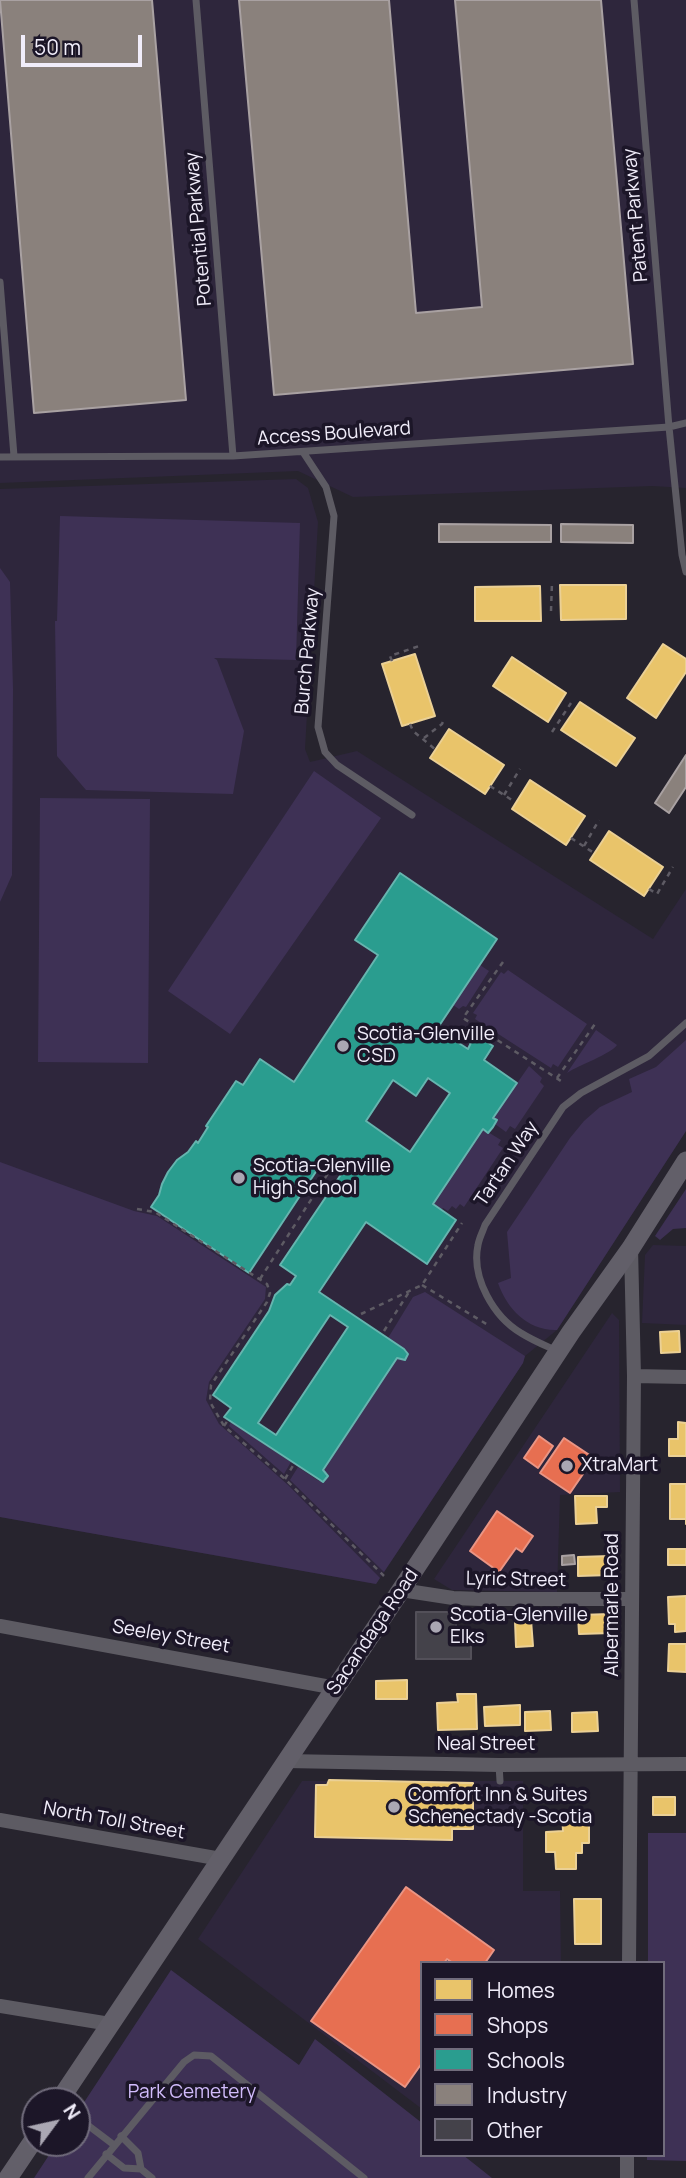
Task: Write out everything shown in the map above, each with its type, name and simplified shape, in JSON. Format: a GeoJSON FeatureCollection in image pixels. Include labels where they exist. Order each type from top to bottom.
{"type":"FeatureCollection","features":[{"type":"Feature","properties":{"kind":"main road","name":"Sacandaga Road"},"geometry":{"type":"LineString","coordinates":[[68,2087],[558,1352],[631,1248],[686,1161]]}},
{"type":"Feature","properties":{"kind":"main road"},"geometry":{"type":"LineString","coordinates":[[8,2178],[22,2157]]}},
{"type":"Feature","properties":{"kind":"street","name":"Albermarle Road"},"geometry":{"type":"LineString","coordinates":[[629,1961],[634,1376],[631,1248]]}},
{"type":"Feature","properties":{"kind":"street"},"geometry":{"type":"LineString","coordinates":[[634,1376],[686,1377]]}},
{"type":"Feature","properties":{"kind":"street","name":"Lyric Street"},"geometry":{"type":"LineString","coordinates":[[401,1591],[481,1599],[631,1599]]}},
{"type":"Feature","properties":{"kind":"street","name":"Seeley Street"},"geometry":{"type":"LineString","coordinates":[[0,1626],[336,1688]]}},
{"type":"Feature","properties":{"kind":"street","name":"Neal Street"},"geometry":{"type":"LineString","coordinates":[[286,1761],[499,1765],[686,1764]]}},
{"type":"Feature","properties":{"kind":"street","name":"North Toll Street"},"geometry":{"type":"LineString","coordinates":[[0,1820],[221,1860]]}},
{"type":"Feature","properties":{"kind":"street"},"geometry":{"type":"LineString","coordinates":[[0,2006],[110,2024]]}},
{"type":"Feature","properties":{"kind":"street"},"geometry":{"type":"LineString","coordinates":[[626,2178],[627,2157]]}},
{"type":"Feature","properties":{"kind":"lane","name":"Potential Parkway"},"geometry":{"type":"LineString","coordinates":[[196,0],[233,456]]}},
{"type":"Feature","properties":{"kind":"lane","name":"Patent Parkway"},"geometry":{"type":"LineString","coordinates":[[634,0],[669,427]]}},
{"type":"Feature","properties":{"kind":"lane"},"geometry":{"type":"LineString","coordinates":[[0,282],[14,456]]}},
{"type":"Feature","properties":{"kind":"lane","name":"Access Boulevard"},"geometry":{"type":"LineString","coordinates":[[0,457],[233,456],[669,427],[686,423]]}},
{"type":"Feature","properties":{"kind":"lane"},"geometry":{"type":"LineString","coordinates":[[669,427],[686,572]]}},
{"type":"Feature","properties":{"kind":"lane","name":"Burch Parkway"},"geometry":{"type":"LineString","coordinates":[[303,452],[326,487],[334,516],[318,727],[325,752],[337,765],[412,815]]}},
{"type":"Feature","properties":{"kind":"lane","name":"Tartan Way"},"geometry":{"type":"LineString","coordinates":[[558,1352],[519,1333],[497,1313],[483,1288],[479,1270],[477,1247],[485,1225],[564,1107],[581,1093],[649,1056],[686,1023]]}},
{"type":"Feature","properties":{"kind":"lane"},"geometry":{"type":"LineString","coordinates":[[499,1765],[500,1781]]}},
{"type":"Feature","properties":{"kind":"lane"},"geometry":{"type":"LineString","coordinates":[[88,2178],[184,2062],[194,2055],[211,2056],[363,2178]]}},
{"type":"Feature","properties":{"kind":"lane"},"geometry":{"type":"LineString","coordinates":[[91,2128],[114,2145]]}},
{"type":"Feature","properties":{"kind":"lane"},"geometry":{"type":"LineString","coordinates":[[121,2136],[138,2152],[141,2169]]}},
{"type":"Feature","properties":{"kind":"lane"},"geometry":{"type":"LineString","coordinates":[[106,2154],[124,2168],[141,2169],[152,2178]]}},
{"type":"Feature","properties":{"kind":"path"},"geometry":{"type":"LineString","coordinates":[[551,611],[552,582]]}},
{"type":"Feature","properties":{"kind":"path"},"geometry":{"type":"LineString","coordinates":[[391,661],[390,656],[419,646]]}},
{"type":"Feature","properties":{"kind":"path"},"geometry":{"type":"LineString","coordinates":[[552,732],[571,703]]}},
{"type":"Feature","properties":{"kind":"path"},"geometry":{"type":"LineString","coordinates":[[423,739],[442,724],[444,719]]}},
{"type":"Feature","properties":{"kind":"path"},"geometry":{"type":"LineString","coordinates":[[410,724],[413,731],[436,750]]}},
{"type":"Feature","properties":{"kind":"path"},"geometry":{"type":"LineString","coordinates":[[504,795],[520,769]]}},
{"type":"Feature","properties":{"kind":"path"},"geometry":{"type":"LineString","coordinates":[[490,786],[516,802]]}},
{"type":"Feature","properties":{"kind":"path"},"geometry":{"type":"LineString","coordinates":[[584,846],[599,820]]}},
{"type":"Feature","properties":{"kind":"path"},"geometry":{"type":"LineString","coordinates":[[571,838],[594,853]]}},
{"type":"Feature","properties":{"kind":"path"},"geometry":{"type":"LineString","coordinates":[[649,889],[657,894],[673,867]]}},
{"type":"Feature","properties":{"kind":"path"},"geometry":{"type":"LineString","coordinates":[[503,962],[463,1018],[559,1079],[595,1024]]}},
{"type":"Feature","properties":{"kind":"path"},"geometry":{"type":"LineString","coordinates":[[259,1279],[334,1164]]}},
{"type":"Feature","properties":{"kind":"path"},"geometry":{"type":"LineString","coordinates":[[137,1209],[155,1212],[267,1284],[270,1293],[267,1302],[211,1385],[210,1402],[224,1426],[285,1479],[384,1576]]}},
{"type":"Feature","properties":{"kind":"path"},"geometry":{"type":"LineString","coordinates":[[361,1314],[422,1285],[462,1223]]}},
{"type":"Feature","properties":{"kind":"path"},"geometry":{"type":"LineString","coordinates":[[422,1285],[488,1325]]}},
{"type":"Feature","properties":{"kind":"path"},"geometry":{"type":"LineString","coordinates":[[384,1331],[409,1292]]}},
{"type":"Feature","properties":{"kind":"path"},"geometry":{"type":"LineString","coordinates":[[224,1426],[228,1420]]}},
{"type":"Feature","properties":{"kind":"path"},"geometry":{"type":"LineString","coordinates":[[285,1479],[294,1464]]}},
{"type":"Feature","properties":{"kind":"shaded area"},"geometry":{"type":"Polygon","coordinates":[[[0,0],[686,0],[686,488],[652,486],[353,497],[298,471],[0,483],[0,0]]]}},
{"type":"Feature","properties":{"kind":"shaded area","name":"Scotia-Glenville CSD"},"geometry":{"type":"Polygon","coordinates":[[[296,479],[308,488],[318,522],[305,749],[310,762],[357,751],[653,939],[686,889],[686,1131],[557,1330],[525,1356],[523,1363],[376,1584],[0,1517],[0,489],[296,479]]]}},
{"type":"Feature","properties":{"kind":"shaded area"},"geometry":{"type":"Polygon","coordinates":[[[653,1245],[686,1246],[686,1325],[642,1323],[645,1255],[653,1245]]]}},
{"type":"Feature","properties":{"kind":"shaded area"},"geometry":{"type":"Polygon","coordinates":[[[612,1313],[619,1320],[620,1492],[560,1495],[557,1592],[452,1590],[434,1579],[612,1313]]]}},
{"type":"Feature","properties":{"kind":"shaded area"},"geometry":{"type":"Polygon","coordinates":[[[302,1781],[523,1781],[523,1891],[560,1891],[561,1961],[420,1961],[420,2107],[198,1939],[302,1781]]]}},
{"type":"Feature","properties":{"kind":"green space"},"geometry":{"type":"Polygon","coordinates":[[[60,516],[300,523],[296,660],[214,658],[244,731],[233,794],[86,790],[57,756],[55,621],[60,516]]]}},
{"type":"Feature","properties":{"kind":"green space"},"geometry":{"type":"Polygon","coordinates":[[[0,568],[10,582],[13,689],[12,875],[0,902],[0,568]]]}},
{"type":"Feature","properties":{"kind":"green space"},"geometry":{"type":"Polygon","coordinates":[[[314,771],[381,818],[230,1034],[168,991],[314,771]]]}},
{"type":"Feature","properties":{"kind":"green space"},"geometry":{"type":"Polygon","coordinates":[[[40,798],[150,799],[148,1063],[38,1062],[40,798]]]}},
{"type":"Feature","properties":{"kind":"green space"},"geometry":{"type":"Polygon","coordinates":[[[480,965],[489,971],[466,1007],[459,1009],[453,1005],[480,965]]]}},
{"type":"Feature","properties":{"kind":"green space"},"geometry":{"type":"Polygon","coordinates":[[[508,970],[587,1024],[558,1067],[553,1064],[551,1068],[475,1019],[477,1015],[473,1013],[501,972],[504,974],[508,970]]]}},
{"type":"Feature","properties":{"kind":"green space"},"geometry":{"type":"Polygon","coordinates":[[[596,1030],[617,1045],[567,1073],[596,1030]]]}},
{"type":"Feature","properties":{"kind":"green space"},"geometry":{"type":"Polygon","coordinates":[[[686,1040],[686,1131],[557,1330],[537,1327],[513,1310],[498,1283],[511,1278],[507,1232],[584,1121],[600,1107],[632,1092],[629,1079],[656,1067],[686,1040]]]}},
{"type":"Feature","properties":{"kind":"green space"},"geometry":{"type":"Polygon","coordinates":[[[529,1066],[542,1078],[540,1082],[544,1086],[515,1129],[510,1126],[506,1132],[495,1124],[497,1120],[493,1118],[529,1066]]]}},
{"type":"Feature","properties":{"kind":"green space"},"geometry":{"type":"Polygon","coordinates":[[[483,1129],[501,1140],[498,1145],[503,1148],[464,1207],[460,1204],[456,1209],[452,1206],[448,1211],[443,1208],[441,1210],[433,1204],[483,1129]]]}},
{"type":"Feature","properties":{"kind":"green space"},"geometry":{"type":"Polygon","coordinates":[[[0,1162],[134,1211],[157,1216],[266,1287],[265,1299],[209,1382],[206,1400],[219,1424],[288,1485],[380,1578],[376,1584],[0,1517],[0,1162]]]}},
{"type":"Feature","properties":{"kind":"green space"},"geometry":{"type":"Polygon","coordinates":[[[686,1189],[686,1228],[673,1229],[660,1240],[655,1236],[686,1189]]]}},
{"type":"Feature","properties":{"kind":"green space"},"geometry":{"type":"Polygon","coordinates":[[[425,1292],[525,1356],[523,1363],[384,1572],[290,1480],[298,1467],[319,1481],[327,1479],[328,1474],[323,1470],[397,1358],[402,1360],[407,1357],[407,1351],[388,1338],[413,1297],[425,1292]]]}},
{"type":"Feature","properties":{"kind":"green space"},"geometry":{"type":"Polygon","coordinates":[[[231,1422],[291,1462],[284,1474],[229,1426],[231,1422]]]}},
{"type":"Feature","properties":{"kind":"green space"},"geometry":{"type":"Polygon","coordinates":[[[648,1833],[686,1833],[686,2161],[647,2160],[647,2157],[665,2157],[665,1961],[648,1961],[648,1833]]]}},
{"type":"Feature","properties":{"kind":"green space","name":"Park Cemetery"},"geometry":{"type":"Polygon","coordinates":[[[171,1970],[299,2065],[315,2039],[420,2121],[420,2157],[466,2157],[492,2178],[34,2178],[48,2157],[91,2157],[91,2092],[171,1970]]]}},
{"type":"Feature","properties":{"kind":"building: Homes"},"geometry":{"type":"Polygon","coordinates":[[[560,585],[626,585],[626,619],[561,620],[560,585]]]}},
{"type":"Feature","properties":{"kind":"building: Homes"},"geometry":{"type":"Polygon","coordinates":[[[540,586],[541,621],[475,621],[475,587],[540,586]]]}},
{"type":"Feature","properties":{"kind":"building: Homes"},"geometry":{"type":"Polygon","coordinates":[[[663,644],[686,659],[686,672],[656,718],[627,698],[663,644]]]}},
{"type":"Feature","properties":{"kind":"building: Homes"},"geometry":{"type":"Polygon","coordinates":[[[415,654],[435,716],[402,726],[382,664],[415,654]]]}},
{"type":"Feature","properties":{"kind":"building: Homes"},"geometry":{"type":"Polygon","coordinates":[[[512,657],[566,693],[548,722],[493,686],[512,657]]]}},
{"type":"Feature","properties":{"kind":"building: Homes"},"geometry":{"type":"Polygon","coordinates":[[[580,702],[635,738],[616,766],[561,730],[580,702]]]}},
{"type":"Feature","properties":{"kind":"building: Homes"},"geometry":{"type":"Polygon","coordinates":[[[449,729],[504,765],[485,794],[430,758],[449,729]]]}},
{"type":"Feature","properties":{"kind":"building: Homes"},"geometry":{"type":"Polygon","coordinates":[[[530,780],[585,816],[566,845],[512,809],[530,780]]]}},
{"type":"Feature","properties":{"kind":"building: Homes"},"geometry":{"type":"Polygon","coordinates":[[[609,831],[663,867],[644,896],[590,860],[609,831]]]}},
{"type":"Feature","properties":{"kind":"building: Homes"},"geometry":{"type":"Polygon","coordinates":[[[679,1331],[680,1352],[661,1353],[660,1332],[679,1331]]]}},
{"type":"Feature","properties":{"kind":"building: Homes"},"geometry":{"type":"Polygon","coordinates":[[[678,1422],[686,1423],[686,1456],[669,1456],[669,1439],[678,1439],[678,1422]]]}},
{"type":"Feature","properties":{"kind":"building: Homes"},"geometry":{"type":"Polygon","coordinates":[[[670,1484],[686,1484],[686,1519],[670,1519],[670,1484]]]}},
{"type":"Feature","properties":{"kind":"building: Homes"},"geometry":{"type":"Polygon","coordinates":[[[575,1496],[607,1496],[607,1507],[596,1507],[597,1523],[576,1524],[575,1496]]]}},
{"type":"Feature","properties":{"kind":"building: Homes"},"geometry":{"type":"Polygon","coordinates":[[[668,1549],[686,1549],[686,1565],[668,1565],[668,1549]]]}},
{"type":"Feature","properties":{"kind":"building: Homes"},"geometry":{"type":"Polygon","coordinates":[[[610,1556],[611,1575],[578,1576],[578,1557],[610,1556]]]}},
{"type":"Feature","properties":{"kind":"building: Homes"},"geometry":{"type":"Polygon","coordinates":[[[686,1596],[686,1631],[675,1632],[675,1624],[669,1624],[668,1597],[686,1596]]]}},
{"type":"Feature","properties":{"kind":"building: Homes"},"geometry":{"type":"Polygon","coordinates":[[[611,1614],[612,1633],[579,1634],[578,1615],[611,1614]]]}},
{"type":"Feature","properties":{"kind":"building: Homes"},"geometry":{"type":"Polygon","coordinates":[[[531,1620],[533,1646],[516,1647],[515,1621],[531,1620]]]}},
{"type":"Feature","properties":{"kind":"building: Homes"},"geometry":{"type":"Polygon","coordinates":[[[669,1644],[686,1644],[686,1672],[668,1671],[669,1644]]]}},
{"type":"Feature","properties":{"kind":"building: Homes"},"geometry":{"type":"Polygon","coordinates":[[[407,1680],[407,1699],[376,1699],[376,1681],[407,1680]]]}},
{"type":"Feature","properties":{"kind":"building: Homes"},"geometry":{"type":"Polygon","coordinates":[[[457,1694],[476,1694],[477,1729],[438,1730],[437,1703],[458,1702],[457,1694]]]}},
{"type":"Feature","properties":{"kind":"building: Homes"},"geometry":{"type":"Polygon","coordinates":[[[520,1705],[520,1725],[485,1726],[484,1707],[520,1705]]]}},
{"type":"Feature","properties":{"kind":"building: Homes"},"geometry":{"type":"Polygon","coordinates":[[[550,1711],[551,1730],[525,1731],[525,1712],[550,1711]]]}},
{"type":"Feature","properties":{"kind":"building: Homes"},"geometry":{"type":"Polygon","coordinates":[[[597,1712],[598,1731],[572,1732],[572,1713],[597,1712]]]}},
{"type":"Feature","properties":{"kind":"building: Homes","name":"Comfort Inn & Suites Schenectady -Scotia"},"geometry":{"type":"Polygon","coordinates":[[[329,1780],[473,1783],[473,1829],[452,1829],[452,1840],[315,1837],[316,1785],[327,1785],[329,1780]]]}},
{"type":"Feature","properties":{"kind":"building: Homes"},"geometry":{"type":"Polygon","coordinates":[[[653,1797],[675,1797],[675,1815],[653,1815],[653,1797]]]}},
{"type":"Feature","properties":{"kind":"building: Homes"},"geometry":{"type":"Polygon","coordinates":[[[562,1814],[589,1814],[589,1843],[582,1843],[582,1853],[576,1853],[576,1869],[556,1869],[555,1852],[546,1852],[546,1832],[563,1831],[562,1814]]]}},
{"type":"Feature","properties":{"kind":"building: Homes"},"geometry":{"type":"Polygon","coordinates":[[[574,1899],[601,1899],[601,1944],[575,1944],[574,1899]]]}},
{"type":"Feature","properties":{"kind":"building: Shops"},"geometry":{"type":"Polygon","coordinates":[[[539,1436],[553,1446],[538,1468],[524,1458],[539,1436]]]}},
{"type":"Feature","properties":{"kind":"building: Shops","name":"XtraMart"},"geometry":{"type":"Polygon","coordinates":[[[564,1438],[594,1458],[570,1493],[540,1473],[564,1438]]]}},
{"type":"Feature","properties":{"kind":"building: Shops"},"geometry":{"type":"Polygon","coordinates":[[[497,1511],[533,1536],[522,1552],[516,1548],[499,1572],[470,1551],[497,1511]]]}},
{"type":"Feature","properties":{"kind":"building: Shops"},"geometry":{"type":"Polygon","coordinates":[[[406,1887],[494,1950],[486,1961],[420,1961],[420,2066],[405,2087],[311,2021],[406,1887]]]}},
{"type":"Feature","properties":{"kind":"building: Schools","name":"Scotia-Glenville High School"},"geometry":{"type":"Polygon","coordinates":[[[400,873],[497,939],[437,1029],[468,1049],[475,1034],[493,1046],[484,1060],[517,1083],[493,1118],[497,1120],[493,1127],[488,1133],[483,1129],[433,1204],[456,1220],[427,1264],[366,1222],[319,1292],[408,1354],[405,1360],[397,1358],[323,1470],[328,1476],[323,1482],[224,1417],[231,1408],[213,1395],[269,1311],[275,1295],[287,1284],[290,1285],[296,1276],[280,1265],[344,1170],[325,1158],[249,1273],[151,1207],[168,1172],[196,1141],[198,1143],[236,1081],[243,1085],[260,1059],[294,1082],[378,955],[355,940],[400,873]],[[428,1078],[416,1096],[393,1080],[366,1121],[410,1152],[450,1093],[428,1078]],[[330,1315],[258,1423],[276,1435],[348,1327],[330,1315]]]}},
{"type":"Feature","properties":{"kind":"building: Industry"},"geometry":{"type":"Polygon","coordinates":[[[0,0],[152,0],[186,400],[34,413],[0,0]]]}},
{"type":"Feature","properties":{"kind":"building: Industry"},"geometry":{"type":"Polygon","coordinates":[[[239,0],[389,0],[416,313],[482,307],[455,0],[601,0],[633,364],[274,395],[239,0]]]}},
{"type":"Feature","properties":{"kind":"building: Industry"},"geometry":{"type":"Polygon","coordinates":[[[439,524],[551,525],[551,542],[439,542],[439,524]]]}},
{"type":"Feature","properties":{"kind":"building: Industry"},"geometry":{"type":"Polygon","coordinates":[[[561,524],[633,525],[633,543],[561,542],[561,524]]]}},
{"type":"Feature","properties":{"kind":"building: Industry"},"geometry":{"type":"Polygon","coordinates":[[[686,755],[686,787],[669,813],[655,803],[686,755]]]}},
{"type":"Feature","properties":{"kind":"building: Industry"},"geometry":{"type":"Polygon","coordinates":[[[574,1555],[575,1564],[562,1565],[562,1556],[574,1555]]]}},
{"type":"Feature","properties":{"kind":"building: Other","name":"Scotia-Glenville Elks"},"geometry":{"type":"Polygon","coordinates":[[[416,1612],[456,1612],[456,1642],[471,1642],[471,1659],[416,1659],[416,1612]]]}},
{"type":"Feature","properties":{"kind":"place","name":"Scotia-Glenville CSD"},"geometry":{"type":"Point","coordinates":[343,1046]}},
{"type":"Feature","properties":{"kind":"place","name":"Scotia-Glenville High School"},"geometry":{"type":"Point","coordinates":[239,1178]}},
{"type":"Feature","properties":{"kind":"place","name":"XtraMart"},"geometry":{"type":"Point","coordinates":[567,1466]}},
{"type":"Feature","properties":{"kind":"place","name":"Scotia-Glenville Elks"},"geometry":{"type":"Point","coordinates":[436,1627]}},
{"type":"Feature","properties":{"kind":"place","name":"Comfort Inn & Suites Schenectady -Scotia"},"geometry":{"type":"Point","coordinates":[394,1807]}}]}
